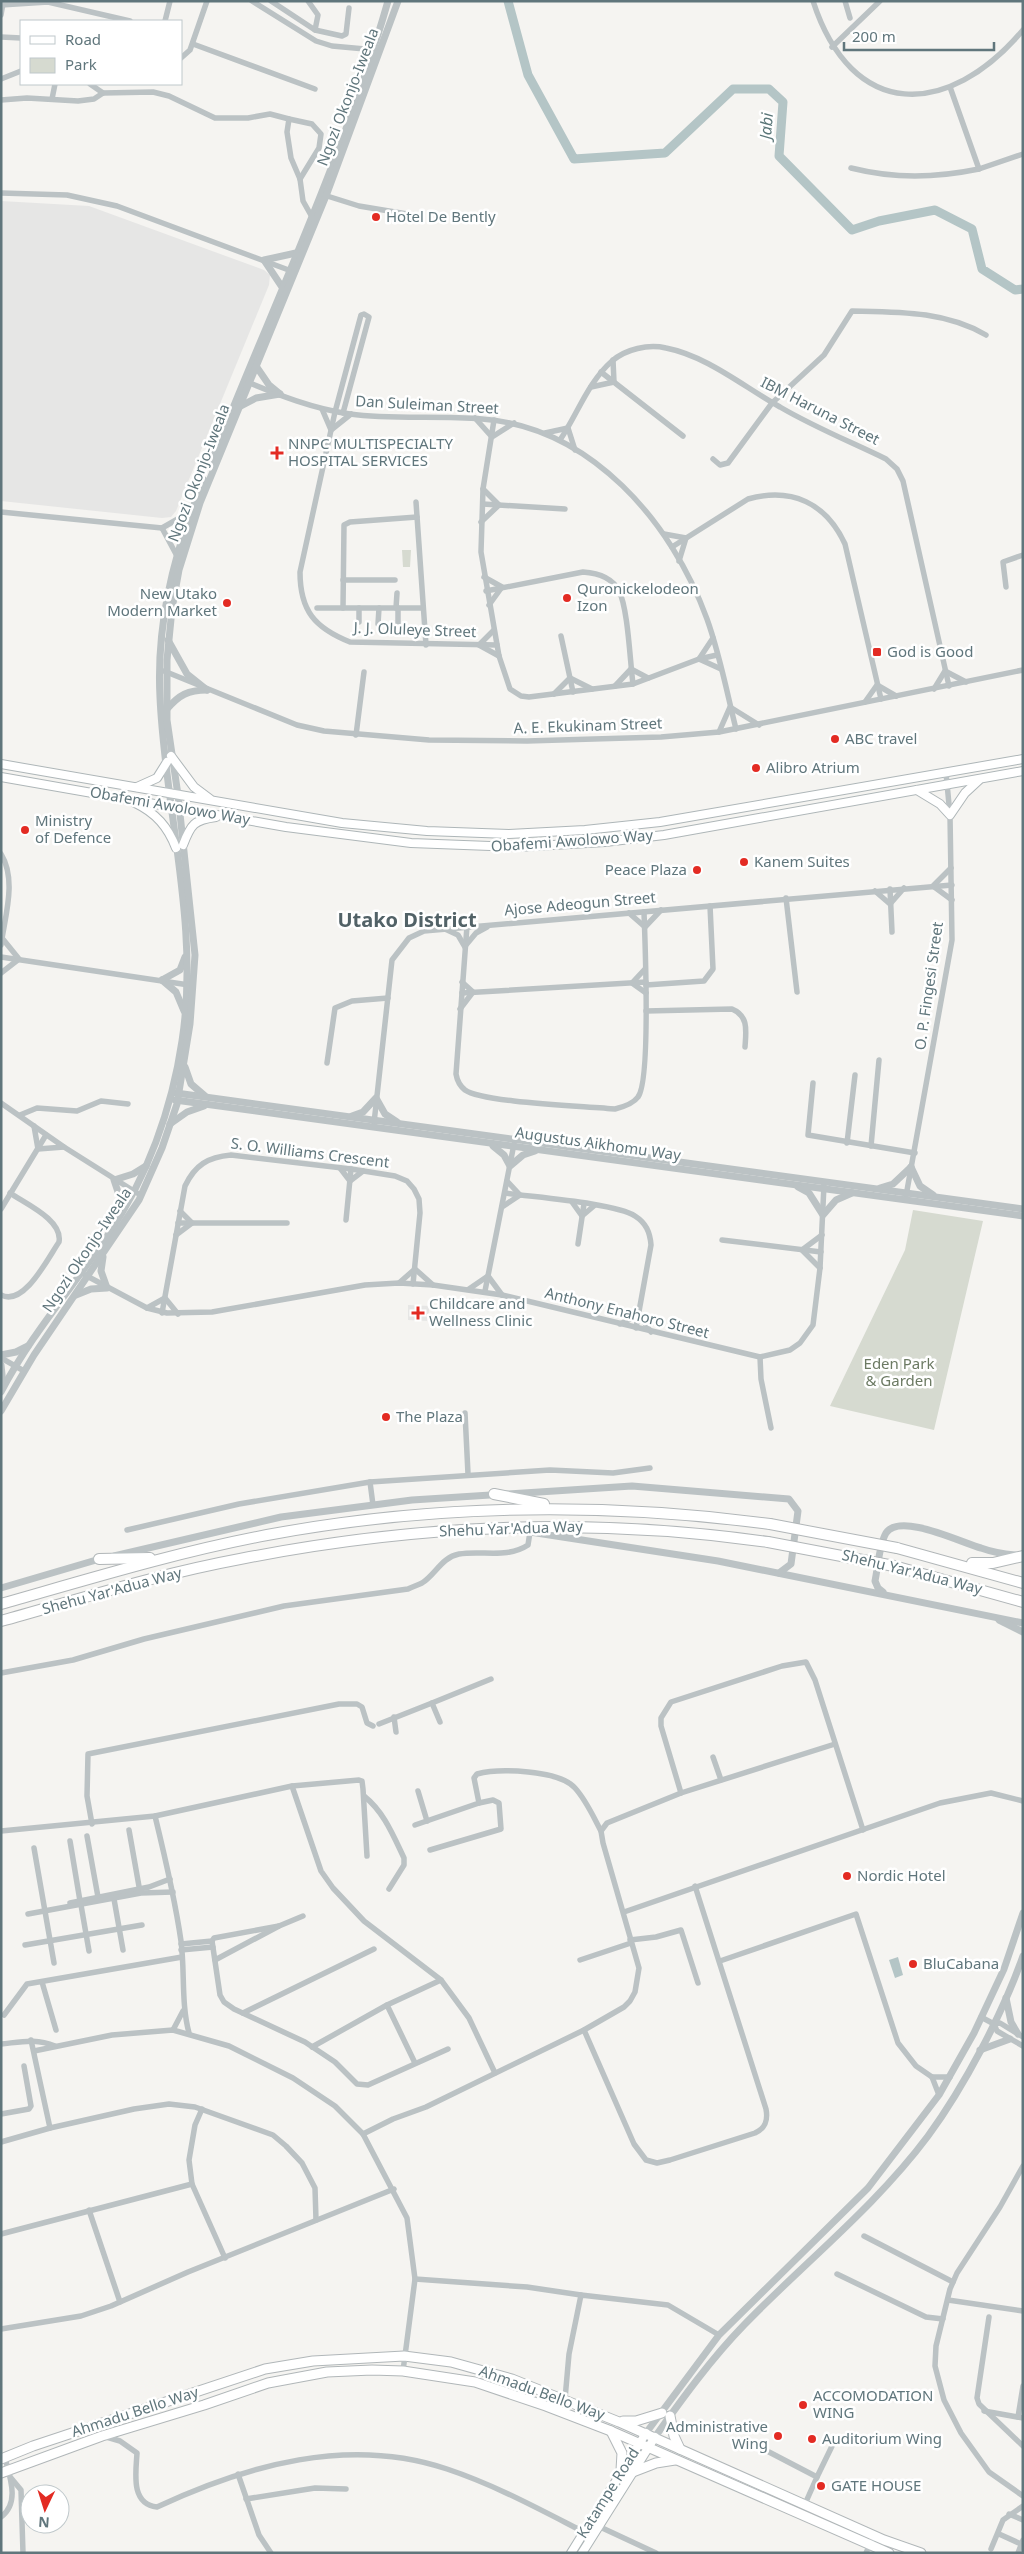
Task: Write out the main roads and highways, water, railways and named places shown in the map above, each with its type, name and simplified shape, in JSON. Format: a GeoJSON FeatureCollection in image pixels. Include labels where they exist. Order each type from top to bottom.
{"type":"FeatureCollection","features":[{"type":"Feature","properties":{"kind":"highway"},"geometry":{"type":"LineString","coordinates":[[494,1494],[572,1508]]}},
{"type":"Feature","properties":{"kind":"highway","name":"Shehu Yar'Adua Way"},"geometry":{"type":"LineString","coordinates":[[1,1604],[181,1555],[265,1536],[354,1522],[469,1510],[572,1508],[684,1514],[770,1524],[897,1548],[1023,1583]]}},
{"type":"Feature","properties":{"kind":"highway"},"geometry":{"type":"LineString","coordinates":[[484,1527],[530,1532]]}},
{"type":"Feature","properties":{"kind":"highway","name":"Shehu Yar'Adua Way"},"geometry":{"type":"LineString","coordinates":[[1,1621],[240,1559],[369,1538],[484,1527],[627,1527],[768,1542],[894,1566],[1023,1602]]}},
{"type":"Feature","properties":{"kind":"highway"},"geometry":{"type":"LineString","coordinates":[[99,1559],[181,1555]]}},
{"type":"Feature","properties":{"kind":"highway"},"geometry":{"type":"LineString","coordinates":[[925,1555],[983,1564],[1023,1555]]}},
{"type":"Feature","properties":{"kind":"main road"},"geometry":{"type":"LineString","coordinates":[[134,787],[144,785],[157,778],[169,759],[194,787],[214,801]]}},
{"type":"Feature","properties":{"kind":"main road","name":"Obafemi Awolowo Way"},"geometry":{"type":"LineString","coordinates":[[1,764],[317,819],[386,828],[479,834],[562,832],[612,828],[685,818],[1023,759]]}},
{"type":"Feature","properties":{"kind":"main road","name":"Obafemi Awolowo Way"},"geometry":{"type":"LineString","coordinates":[[1,777],[224,816],[367,838],[436,844],[517,847],[606,842],[664,835],[1023,771]]}},
{"type":"Feature","properties":{"kind":"main road"},"geometry":{"type":"LineString","coordinates":[[917,790],[940,804],[950,815],[965,793],[980,779]]}},
{"type":"Feature","properties":{"kind":"main road"},"geometry":{"type":"LineString","coordinates":[[126,798],[143,806],[159,819],[180,847],[193,825],[205,819],[224,816]]}},
{"type":"Feature","properties":{"kind":"main road","name":"Ahmadu Bello Way"},"geometry":{"type":"LineString","coordinates":[[3,2458],[33,2446],[265,2369],[313,2361],[404,2356],[451,2362],[498,2374],[565,2399],[646,2433],[884,2540],[922,2553]]}},
{"type":"Feature","properties":{"kind":"main road","name":"Ahmadu Bello Way"},"geometry":{"type":"LineString","coordinates":[[7,2474],[102,2436],[268,2383],[326,2372],[403,2371],[475,2382],[611,2431],[868,2549],[883,2552]]}},
{"type":"Feature","properties":{"kind":"main road"},"geometry":{"type":"LineString","coordinates":[[619,2422],[636,2421],[666,2414],[680,2449]]}},
{"type":"Feature","properties":{"kind":"main road"},"geometry":{"type":"LineString","coordinates":[[611,2431],[622,2453],[626,2472],[656,2463],[675,2460]]}},
{"type":"Feature","properties":{"kind":"main road","name":"Katampe Road"},"geometry":{"type":"LineString","coordinates":[[582,2553],[646,2433]]}},
{"type":"Feature","properties":{"kind":"main road","name":"Katampe Road"},"geometry":{"type":"LineString","coordinates":[[570,2553],[626,2472],[655,2438]]}},
{"type":"Feature","properties":{"kind":"waterway","name":"Jabi"},"geometry":{"type":"LineString","coordinates":[[508,1],[528,75],[574,159],[665,153],[733,89],[769,89],[783,102],[779,156],[852,230],[879,221],[935,210],[972,229],[982,269],[1015,290],[1023,289]]}},
{"type":"Feature","properties":{"kind":"place","name":"Hotel De Bently"},"geometry":{"type":"Point","coordinates":[376,217]}},
{"type":"Feature","properties":{"kind":"place","name":"NNPC MULTISPECIALTY HOSPITAL SERVICES"},"geometry":{"type":"Point","coordinates":[277,453]}},
{"type":"Feature","properties":{"kind":"place","name":"Quronickelodeon Izon"},"geometry":{"type":"Point","coordinates":[567,598]}},
{"type":"Feature","properties":{"kind":"place","name":"New Utako Modern Market"},"geometry":{"type":"Point","coordinates":[227,603]}},
{"type":"Feature","properties":{"kind":"place","name":"God is Good"},"geometry":{"type":"Point","coordinates":[877,652]}},
{"type":"Feature","properties":{"kind":"place","name":"ABC travel"},"geometry":{"type":"Point","coordinates":[835,739]}},
{"type":"Feature","properties":{"kind":"place","name":"Alibro Atrium"},"geometry":{"type":"Point","coordinates":[756,768]}},
{"type":"Feature","properties":{"kind":"place","name":"Ministry of Defence"},"geometry":{"type":"Point","coordinates":[25,830]}},
{"type":"Feature","properties":{"kind":"place","name":"Kanem Suites"},"geometry":{"type":"Point","coordinates":[744,862]}},
{"type":"Feature","properties":{"kind":"place","name":"Peace Plaza"},"geometry":{"type":"Point","coordinates":[697,870]}},
{"type":"Feature","properties":{"kind":"place","name":"Childcare and Wellness Clinic"},"geometry":{"type":"Point","coordinates":[418,1313]}},
{"type":"Feature","properties":{"kind":"place","name":"The Plaza"},"geometry":{"type":"Point","coordinates":[386,1417]}},
{"type":"Feature","properties":{"kind":"place","name":"Nordic Hotel"},"geometry":{"type":"Point","coordinates":[847,1876]}},
{"type":"Feature","properties":{"kind":"place","name":"BluCabana"},"geometry":{"type":"Point","coordinates":[913,1964]}},
{"type":"Feature","properties":{"kind":"place","name":"ACCOMODATION WING"},"geometry":{"type":"Point","coordinates":[803,2405]}},
{"type":"Feature","properties":{"kind":"place","name":"Administrative Wing"},"geometry":{"type":"Point","coordinates":[778,2436]}},
{"type":"Feature","properties":{"kind":"place","name":"Auditorium Wing"},"geometry":{"type":"Point","coordinates":[812,2439]}},
{"type":"Feature","properties":{"kind":"place","name":"GATE HOUSE"},"geometry":{"type":"Point","coordinates":[821,2486]}},
{"type":"Feature","properties":{"kind":"district","name":"Utako District"},"geometry":{"type":"Point","coordinates":[407,920]}},
{"type":"Feature","properties":{"kind":"park label","name":"Eden Park & Garden"},"geometry":{"type":"Point","coordinates":[899,1372]}}]}
